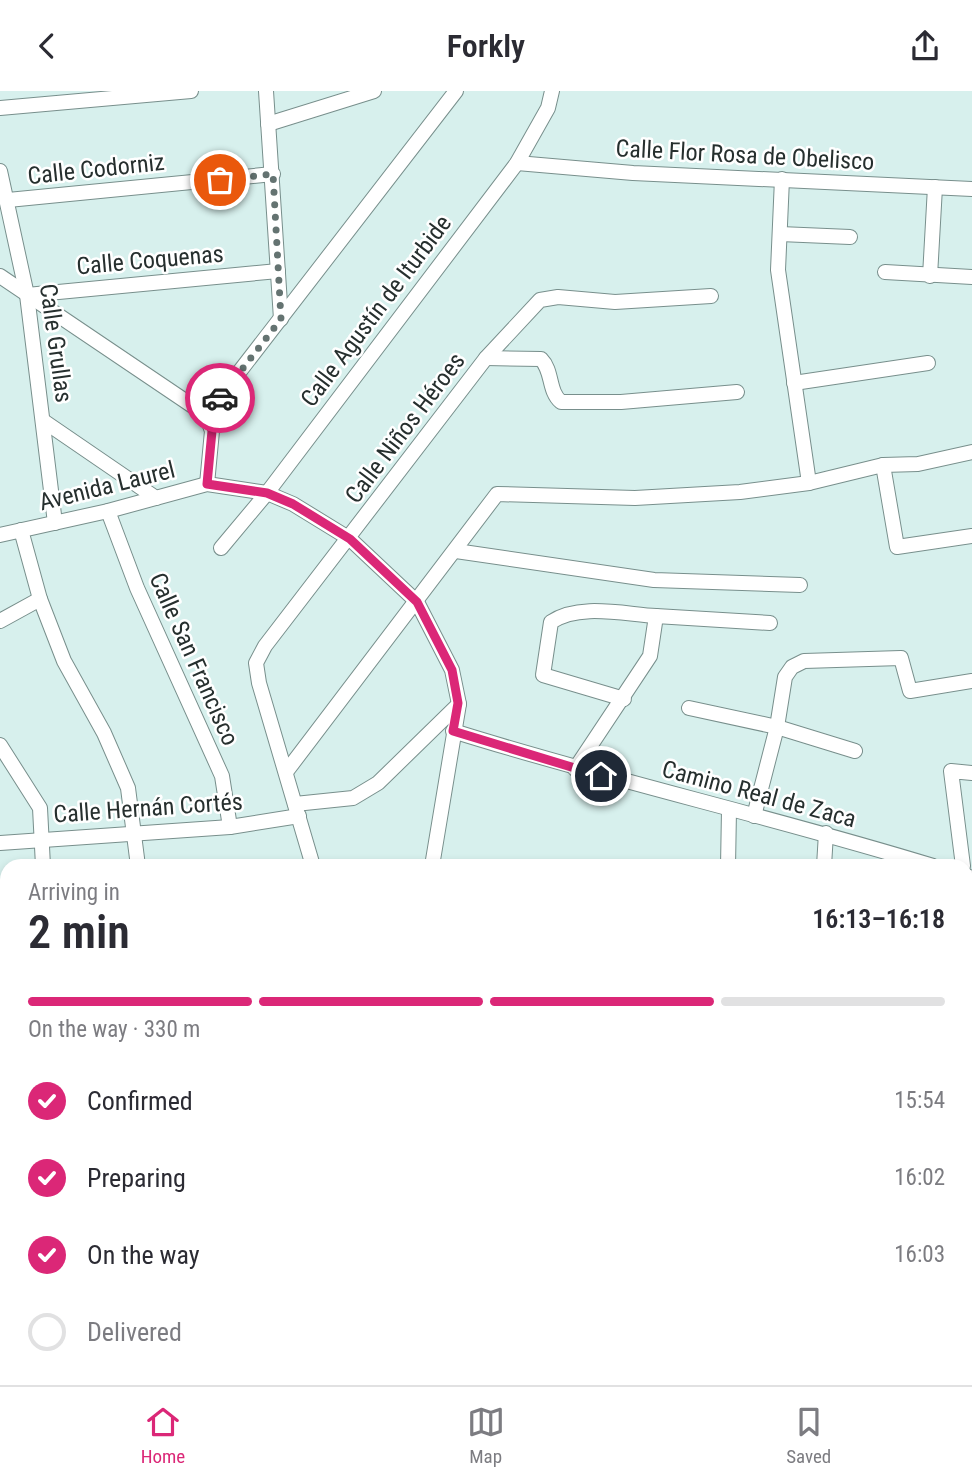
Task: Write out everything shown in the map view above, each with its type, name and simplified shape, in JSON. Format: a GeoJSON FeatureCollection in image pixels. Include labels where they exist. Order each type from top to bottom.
{"type":"FeatureCollection","features":[{"type":"Feature","properties":{"kind":"street"},"geometry":{"type":"LineString","coordinates":[[0,108],[191,91]]}},
{"type":"Feature","properties":{"kind":"street"},"geometry":{"type":"LineString","coordinates":[[266,91],[281,319]]}},
{"type":"Feature","properties":{"kind":"street"},"geometry":{"type":"LineString","coordinates":[[268,124],[374,91]]}},
{"type":"Feature","properties":{"kind":"street"},"geometry":{"type":"LineString","coordinates":[[206,415],[456,91]]}},
{"type":"Feature","properties":{"kind":"street","name":"Calle Agustín de Iturbide"},"geometry":{"type":"LineString","coordinates":[[221,548],[267,493],[517,163],[548,108],[552,91]]}},
{"type":"Feature","properties":{"kind":"street","name":"Calle Flor Rosa de Obelisco"},"geometry":{"type":"LineString","coordinates":[[517,163],[633,173],[972,189]]}},
{"type":"Feature","properties":{"kind":"street","name":"Calle Grullas"},"geometry":{"type":"LineString","coordinates":[[0,171],[27,295],[45,422],[55,523]]}},
{"type":"Feature","properties":{"kind":"street","name":"Calle Codorniz"},"geometry":{"type":"LineString","coordinates":[[8,200],[273,174]]}},
{"type":"Feature","properties":{"kind":"street"},"geometry":{"type":"LineString","coordinates":[[782,179],[778,270],[809,483]]}},
{"type":"Feature","properties":{"kind":"street"},"geometry":{"type":"LineString","coordinates":[[930,276],[935,187]]}},
{"type":"Feature","properties":{"kind":"street"},"geometry":{"type":"LineString","coordinates":[[780,234],[850,237]]}},
{"type":"Feature","properties":{"kind":"street","name":"Calle Coquenas"},"geometry":{"type":"LineString","coordinates":[[27,295],[278,271]]}},
{"type":"Feature","properties":{"kind":"street"},"geometry":{"type":"LineString","coordinates":[[885,272],[972,277]]}},
{"type":"Feature","properties":{"kind":"street"},"geometry":{"type":"LineString","coordinates":[[0,276],[206,415],[212,431],[207,484]]}},
{"type":"Feature","properties":{"kind":"street","name":"Calle Niños Héroes"},"geometry":{"type":"LineString","coordinates":[[311,859],[256,663],[265,646],[350,539],[486,358],[540,300],[558,297],[615,302],[710,296]]}},
{"type":"Feature","properties":{"kind":"street"},"geometry":{"type":"LineString","coordinates":[[486,358],[541,359],[547,365],[555,397],[561,402],[621,402],[737,392]]}},
{"type":"Feature","properties":{"kind":"street"},"geometry":{"type":"LineString","coordinates":[[794,383],[928,363]]}},
{"type":"Feature","properties":{"kind":"street"},"geometry":{"type":"LineString","coordinates":[[45,422],[156,498]]}},
{"type":"Feature","properties":{"kind":"street"},"geometry":{"type":"LineString","coordinates":[[286,772],[497,494],[635,498],[740,492],[809,483],[883,465],[918,464],[972,452]]}},
{"type":"Feature","properties":{"kind":"street"},"geometry":{"type":"LineString","coordinates":[[883,465],[898,547],[972,536]]}},
{"type":"Feature","properties":{"kind":"street","name":"Avenida Laurel"},"geometry":{"type":"LineString","coordinates":[[0,535],[108,511],[207,484],[267,493],[293,504],[350,539],[417,602],[452,670],[458,703],[433,859]]}},
{"type":"Feature","properties":{"kind":"street","name":"Calle San Francisco"},"geometry":{"type":"LineString","coordinates":[[108,511],[136,588],[222,776],[230,827]]}},
{"type":"Feature","properties":{"kind":"street"},"geometry":{"type":"LineString","coordinates":[[21,530],[40,599],[64,661],[104,733],[128,788],[138,859]]}},
{"type":"Feature","properties":{"kind":"street"},"geometry":{"type":"LineString","coordinates":[[456,551],[654,580],[800,585]]}},
{"type":"Feature","properties":{"kind":"street"},"geometry":{"type":"LineString","coordinates":[[0,621],[40,599]]}},
{"type":"Feature","properties":{"kind":"street"},"geometry":{"type":"LineString","coordinates":[[624,699],[543,675],[551,622],[562,614],[583,611],[770,623]]}},
{"type":"Feature","properties":{"kind":"street"},"geometry":{"type":"LineString","coordinates":[[575,769],[599,729],[624,699],[650,656],[656,615]]}},
{"type":"Feature","properties":{"kind":"street"},"geometry":{"type":"LineString","coordinates":[[754,816],[777,727],[785,677],[792,667],[804,661],[901,658],[909,691],[972,681]]}},
{"type":"Feature","properties":{"kind":"street","name":"Calle Hernán Cortés"},"geometry":{"type":"LineString","coordinates":[[0,843],[230,827],[353,799],[378,783],[458,703]]}},
{"type":"Feature","properties":{"kind":"street"},"geometry":{"type":"LineString","coordinates":[[689,708],[777,727],[855,751]]}},
{"type":"Feature","properties":{"kind":"street","name":"Camino Real de Zaca"},"geometry":{"type":"LineString","coordinates":[[453,731],[575,769],[826,833],[910,859]]}},
{"type":"Feature","properties":{"kind":"street"},"geometry":{"type":"LineString","coordinates":[[0,745],[40,808],[42,859]]}},
{"type":"Feature","properties":{"kind":"street"},"geometry":{"type":"LineString","coordinates":[[962,859],[951,771],[972,773]]}},
{"type":"Feature","properties":{"kind":"street"},"geometry":{"type":"LineString","coordinates":[[728,859],[729,810]]}},
{"type":"Feature","properties":{"kind":"street"},"geometry":{"type":"LineString","coordinates":[[824,859],[826,833]]}},
{"type":"Feature","properties":{"kind":"way so far"},"geometry":{"type":"LineString","coordinates":[[220,180],[273,174],[281,319],[220,398]]}},
{"type":"Feature","properties":{"kind":"route"},"geometry":{"type":"LineString","coordinates":[[220,398],[206,415],[212,431],[207,484],[267,493],[293,504],[350,539],[417,602],[452,670],[458,703],[453,731],[601,776]]}}]}
